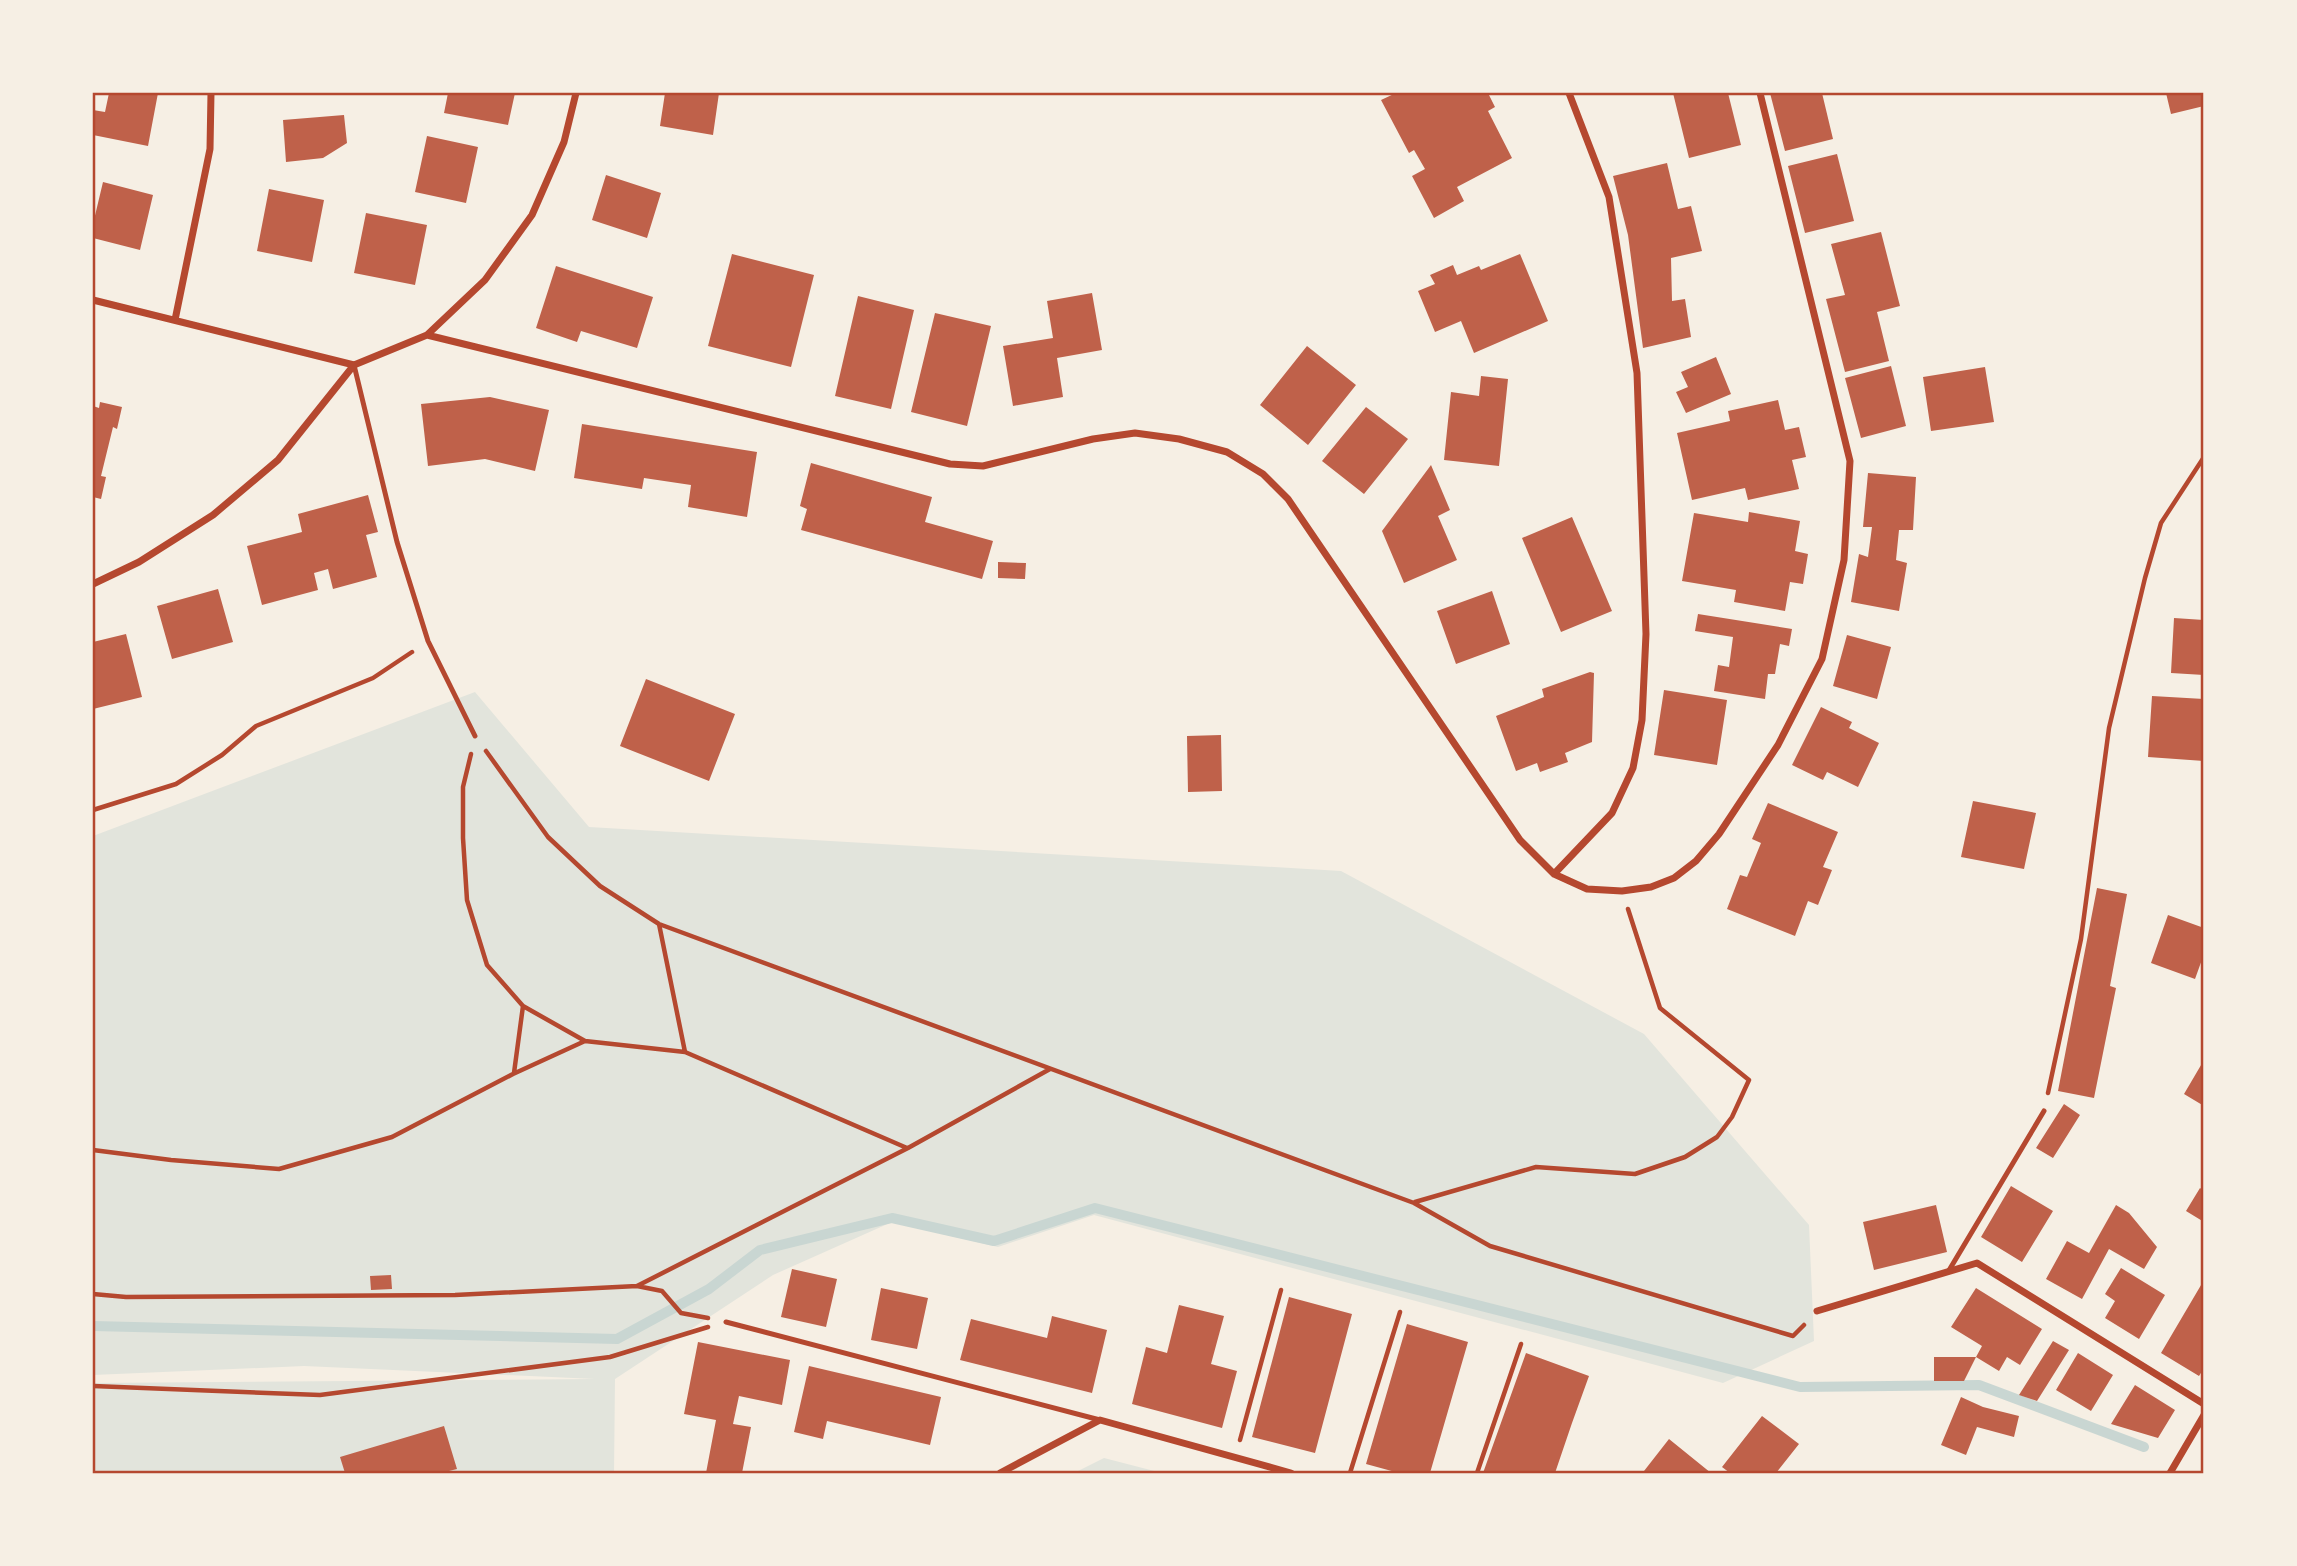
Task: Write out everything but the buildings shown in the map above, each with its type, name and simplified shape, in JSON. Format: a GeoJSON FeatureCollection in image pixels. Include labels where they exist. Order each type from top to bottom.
{"type":"FeatureCollection","features":[{"type":"Feature","properties":{"kind":"street"},"geometry":{"type":"LineString","coordinates":[[176,320],[210,149],[211,93]]}},
{"type":"Feature","properties":{"kind":"street"},"geometry":{"type":"LineString","coordinates":[[93,584],[139,562],[213,516],[278,460],[354,365],[427,335],[485,280],[532,215],[564,142],[576,93]]}},
{"type":"Feature","properties":{"kind":"street"},"geometry":{"type":"LineString","coordinates":[[1554,874],[1612,813],[1633,768],[1642,720],[1646,634],[1636,361],[1609,197],[1569,93]]}},
{"type":"Feature","properties":{"kind":"street"},"geometry":{"type":"LineString","coordinates":[[427,335],[950,464],[984,466],[1093,439],[1135,433],[1179,439],[1227,452],[1263,474],[1288,499],[1520,840],[1554,874],[1587,889],[1622,891],[1651,887],[1675,878],[1696,861],[1719,834],[1778,745],[1822,659],[1844,560],[1850,461],[1760,93]]}},
{"type":"Feature","properties":{"kind":"street"},"geometry":{"type":"LineString","coordinates":[[93,300],[354,365]]}},
{"type":"Feature","properties":{"kind":"street"},"geometry":{"type":"LineString","coordinates":[[1817,1311],[1977,1263],[2204,1404]]}},
{"type":"Feature","properties":{"kind":"street"},"geometry":{"type":"LineString","coordinates":[[2170,1473],[2204,1415]]}},
{"type":"Feature","properties":{"kind":"street"},"geometry":{"type":"LineString","coordinates":[[1000,1473],[1100,1420],[1291,1473]]}},
{"type":"Feature","properties":{"kind":"lane"},"geometry":{"type":"LineString","coordinates":[[354,365],[397,542],[428,641],[475,736]]}},
{"type":"Feature","properties":{"kind":"lane"},"geometry":{"type":"LineString","coordinates":[[1948,1272],[2044,1111]]}},
{"type":"Feature","properties":{"kind":"lane"},"geometry":{"type":"LineString","coordinates":[[726,1322],[1100,1420]]}},
{"type":"Feature","properties":{"kind":"path"},"geometry":{"type":"LineString","coordinates":[[2044,1111],[2081,939],[2109,728],[2145,578],[2161,523],[2204,457]]}},
{"type":"Feature","properties":{"kind":"path"},"geometry":{"type":"LineString","coordinates":[[93,810],[176,784],[222,755],[256,726],[373,678],[428,641]]}},
{"type":"Feature","properties":{"kind":"path"},"geometry":{"type":"LineString","coordinates":[[475,736],[548,836],[600,886],[659,924],[1414,1203],[1490,1247],[1793,1336],[1817,1311]]}},
{"type":"Feature","properties":{"kind":"path"},"geometry":{"type":"LineString","coordinates":[[475,736],[463,788],[467,900],[487,965],[523,1006],[585,1041],[685,1052],[908,1148]]}},
{"type":"Feature","properties":{"kind":"path"},"geometry":{"type":"LineString","coordinates":[[1414,1203],[1536,1167],[1636,1174],[1685,1157],[1717,1137],[1732,1117],[1749,1080],[1660,1008],[1622,891]]}},
{"type":"Feature","properties":{"kind":"path"},"geometry":{"type":"LineString","coordinates":[[659,924],[685,1052]]}},
{"type":"Feature","properties":{"kind":"path"},"geometry":{"type":"LineString","coordinates":[[513,1074],[523,1006]]}},
{"type":"Feature","properties":{"kind":"path"},"geometry":{"type":"LineString","coordinates":[[93,1150],[279,1170],[392,1137],[513,1074],[585,1041]]}},
{"type":"Feature","properties":{"kind":"path"},"geometry":{"type":"LineString","coordinates":[[637,1286],[908,1148],[1051,1068]]}},
{"type":"Feature","properties":{"kind":"path"},"geometry":{"type":"LineString","coordinates":[[93,1294],[126,1297],[455,1295],[637,1286],[662,1291],[681,1313],[726,1322]]}},
{"type":"Feature","properties":{"kind":"path"},"geometry":{"type":"LineString","coordinates":[[1236,1458],[1281,1290]]}},
{"type":"Feature","properties":{"kind":"path"},"geometry":{"type":"LineString","coordinates":[[1350,1473],[1400,1312]]}},
{"type":"Feature","properties":{"kind":"path"},"geometry":{"type":"LineString","coordinates":[[93,1386],[320,1395],[610,1357],[726,1322]]}},
{"type":"Feature","properties":{"kind":"path"},"geometry":{"type":"LineString","coordinates":[[1477,1473],[1521,1344]]}},
{"type":"Feature","properties":{"kind":"shaded area"},"geometry":{"type":"Polygon","coordinates":[[[475,692],[589,827],[1341,871],[1644,1034],[1809,1225],[1814,1341],[1723,1383],[1094,1215],[998,1247],[892,1222],[773,1275],[615,1379],[614,1473],[93,1473],[93,1383],[595,1379],[304,1366],[93,1375],[93,836],[475,692]]]}},
{"type":"Feature","properties":{"kind":"shaded area"},"geometry":{"type":"Polygon","coordinates":[[[1104,1458],[1162,1473],[1074,1473],[1104,1458]]]}},
{"type":"Feature","properties":{"kind":"waterway"},"geometry":{"type":"LineString","coordinates":[[93,1326],[617,1339],[709,1289],[760,1250],[892,1218],[994,1241],[1095,1208],[1800,1387],[1979,1385],[2144,1447]]}}]}
